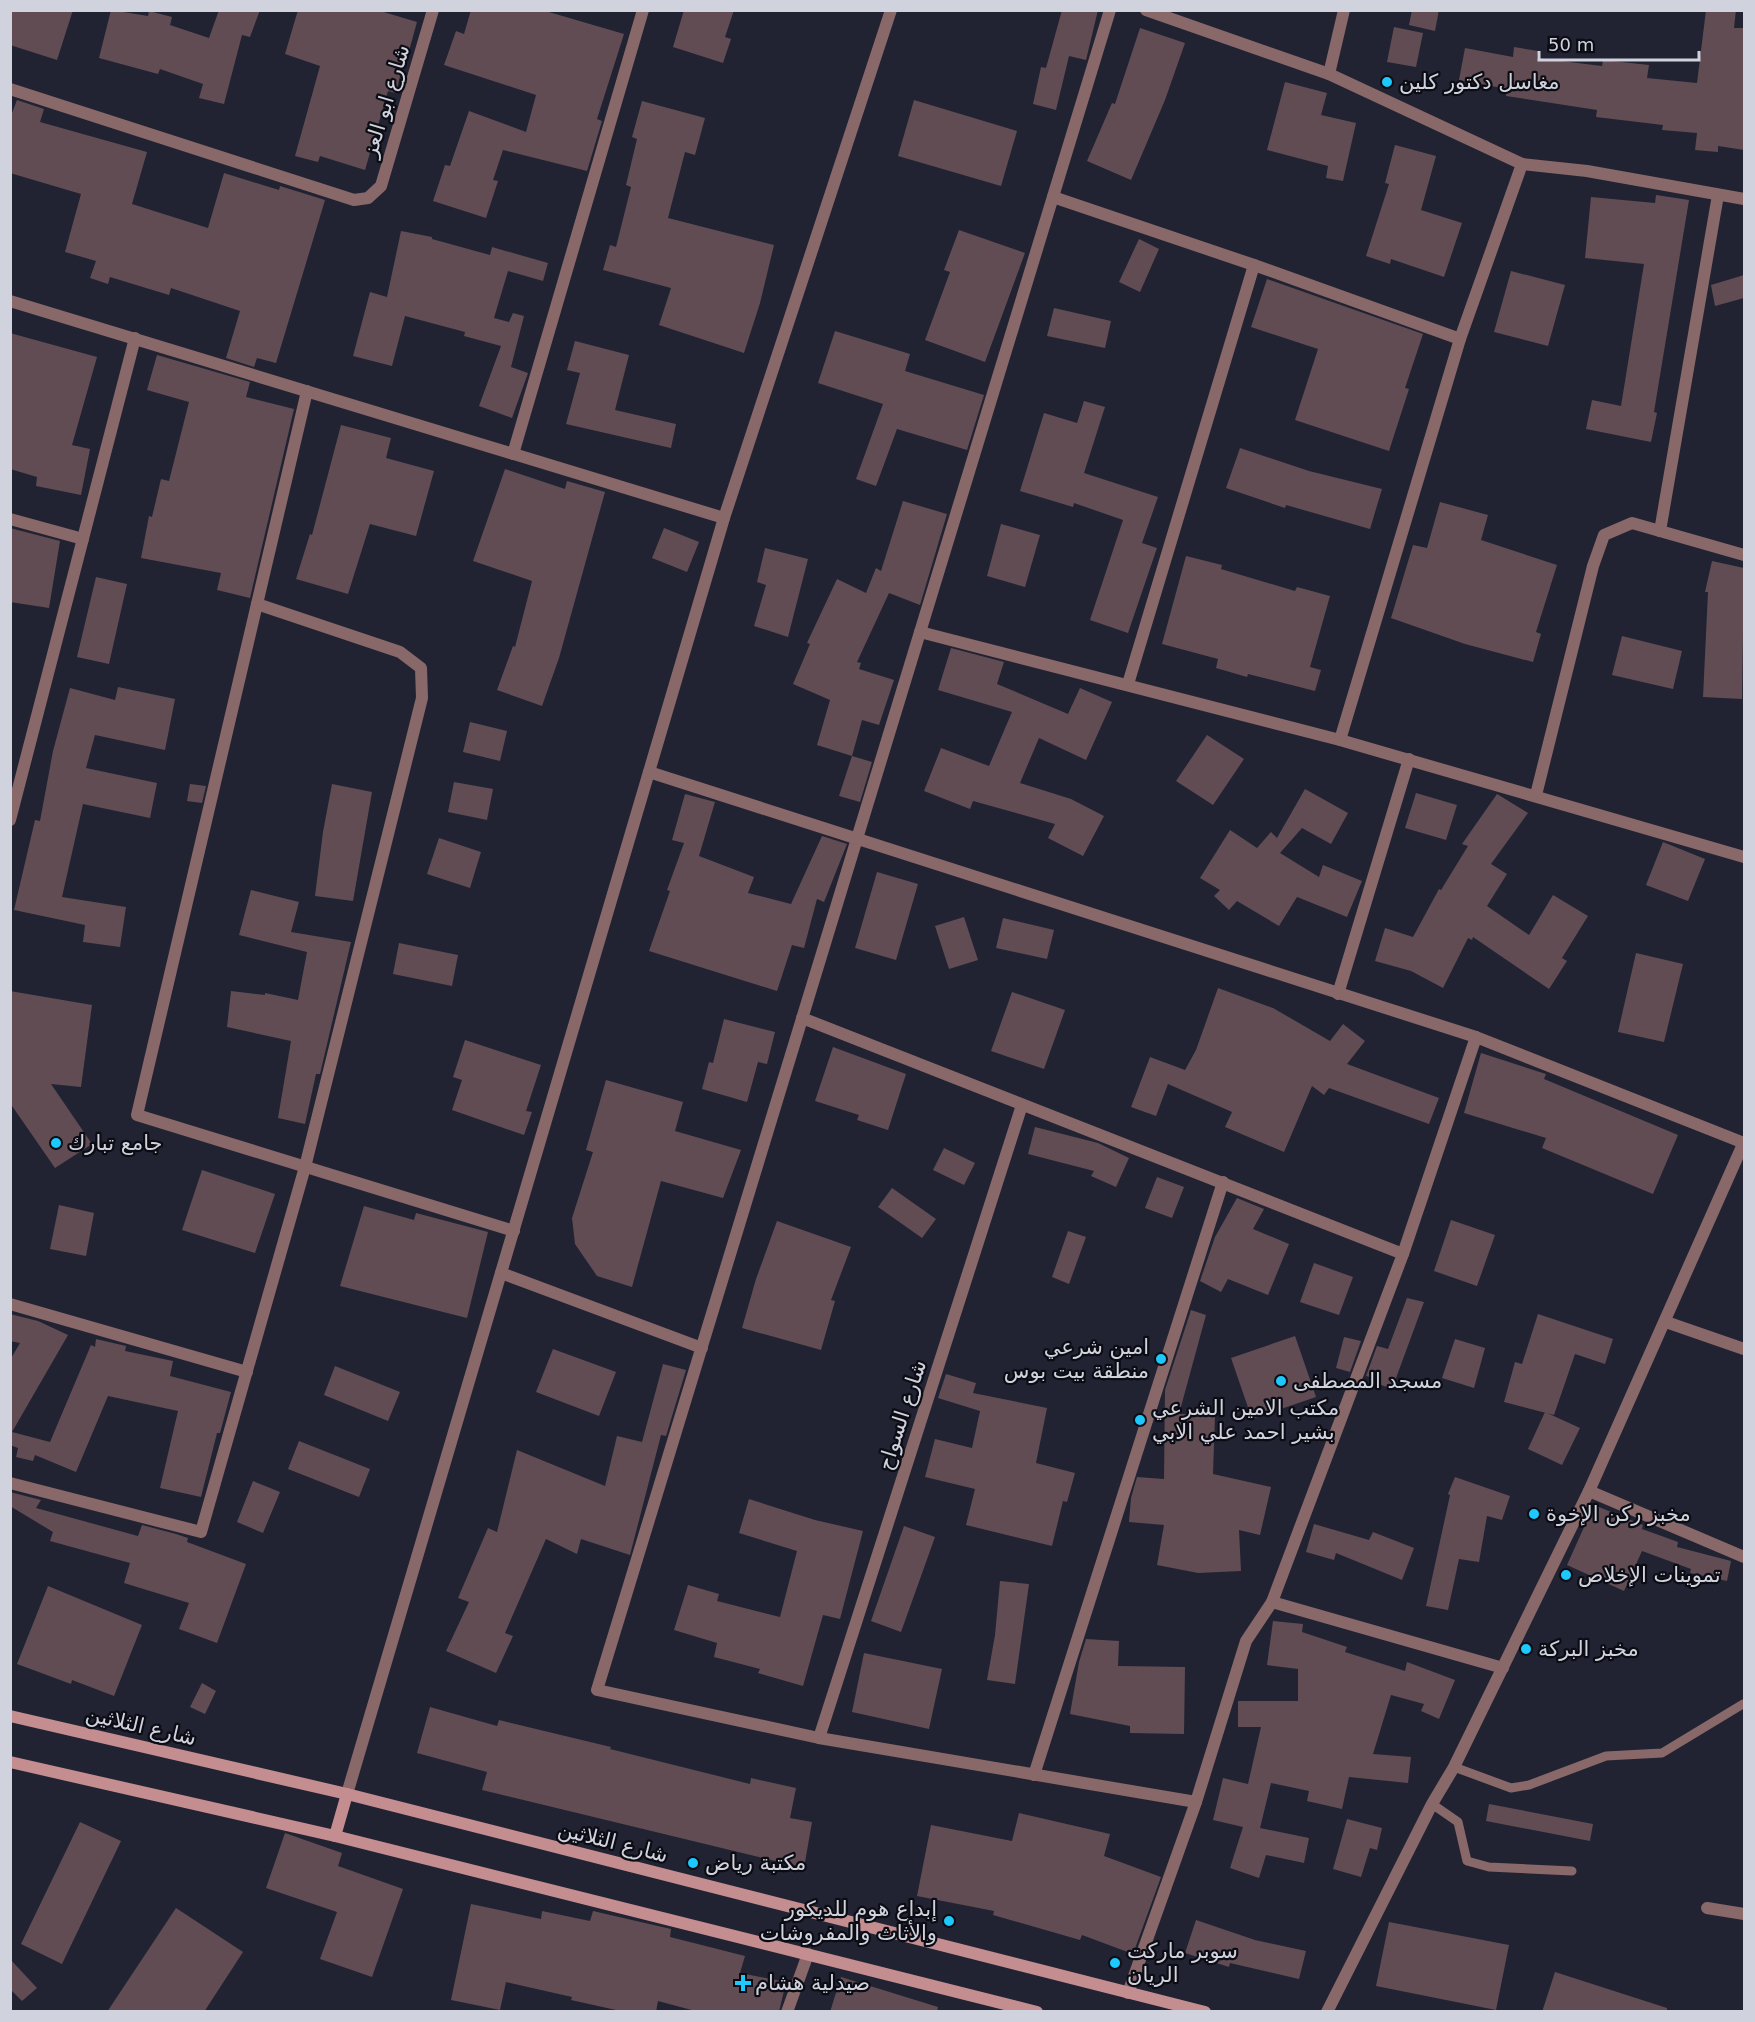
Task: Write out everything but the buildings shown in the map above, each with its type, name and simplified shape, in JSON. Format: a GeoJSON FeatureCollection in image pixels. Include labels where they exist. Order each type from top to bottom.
{"type":"FeatureCollection","features":[{"type":"Feature","properties":{"kind":"street","name":"شارع ابو العز"},"geometry":{"type":"LineString","coordinates":[[10,89],[354,200],[368,198],[381,186],[433,10]]}},
{"type":"Feature","properties":{"kind":"street"},"geometry":{"type":"LineString","coordinates":[[513,454],[643,10]]}},
{"type":"Feature","properties":{"kind":"street"},"geometry":{"type":"LineString","coordinates":[[335,1836],[724,518],[891,10]]}},
{"type":"Feature","properties":{"kind":"street"},"geometry":{"type":"LineString","coordinates":[[1110,10],[597,1690],[819,1738],[1196,1802]]}},
{"type":"Feature","properties":{"kind":"street"},"geometry":{"type":"LineString","coordinates":[[1146,10],[1329,74],[1522,164],[1587,171],[1744,199]]}},
{"type":"Feature","properties":{"kind":"street"},"geometry":{"type":"LineString","coordinates":[[1329,74],[1344,10]]}},
{"type":"Feature","properties":{"kind":"street"},"geometry":{"type":"LineString","coordinates":[[1340,740],[1460,339],[1522,164]]}},
{"type":"Feature","properties":{"kind":"street"},"geometry":{"type":"LineString","coordinates":[[1660,531],[1718,195]]}},
{"type":"Feature","properties":{"kind":"street"},"geometry":{"type":"LineString","coordinates":[[1053,197],[1254,265],[1460,339]]}},
{"type":"Feature","properties":{"kind":"street"},"geometry":{"type":"LineString","coordinates":[[1128,684],[1254,265]]}},
{"type":"Feature","properties":{"kind":"street"},"geometry":{"type":"LineString","coordinates":[[10,302],[724,518]]}},
{"type":"Feature","properties":{"kind":"street"},"geometry":{"type":"LineString","coordinates":[[10,820],[135,338]]}},
{"type":"Feature","properties":{"kind":"street"},"geometry":{"type":"LineString","coordinates":[[307,391],[137,1115],[514,1231]]}},
{"type":"Feature","properties":{"kind":"street"},"geometry":{"type":"LineString","coordinates":[[10,519],[83,539]]}},
{"type":"Feature","properties":{"kind":"street"},"geometry":{"type":"LineString","coordinates":[[1536,795],[1593,566],[1604,535],[1632,523],[1744,555]]}},
{"type":"Feature","properties":{"kind":"street"},"geometry":{"type":"LineString","coordinates":[[10,1483],[201,1532],[305,1167],[422,698],[421,668],[400,652],[257,604]]}},
{"type":"Feature","properties":{"kind":"street"},"geometry":{"type":"LineString","coordinates":[[920,632],[1128,684],[1410,759],[1744,857]]}},
{"type":"Feature","properties":{"kind":"street"},"geometry":{"type":"LineString","coordinates":[[1338,994],[1410,759]]}},
{"type":"Feature","properties":{"kind":"street"},"geometry":{"type":"LineString","coordinates":[[649,772],[1476,1037],[1744,1142],[1589,1491],[1454,1767],[1431,1804],[1327,2012]]}},
{"type":"Feature","properties":{"kind":"street"},"geometry":{"type":"LineString","coordinates":[[802,1018],[1403,1254]]}},
{"type":"Feature","properties":{"kind":"street"},"geometry":{"type":"LineString","coordinates":[[1128,1993],[1196,1802],[1246,1641],[1272,1602],[1403,1254],[1476,1037]]}},
{"type":"Feature","properties":{"kind":"street","name":"شارع السواح"},"geometry":{"type":"LineString","coordinates":[[819,1738],[1022,1105]]}},
{"type":"Feature","properties":{"kind":"street"},"geometry":{"type":"LineString","coordinates":[[1034,1774],[1223,1182]]}},
{"type":"Feature","properties":{"kind":"street"},"geometry":{"type":"LineString","coordinates":[[501,1273],[702,1348]]}},
{"type":"Feature","properties":{"kind":"street"},"geometry":{"type":"LineString","coordinates":[[10,1304],[247,1372]]}},
{"type":"Feature","properties":{"kind":"street"},"geometry":{"type":"LineString","coordinates":[[1666,1322],[1744,1349]]}},
{"type":"Feature","properties":{"kind":"street"},"geometry":{"type":"LineString","coordinates":[[1589,1491],[1744,1557]]}},
{"type":"Feature","properties":{"kind":"street"},"geometry":{"type":"LineString","coordinates":[[1272,1602],[1503,1668]]}},
{"type":"Feature","properties":{"kind":"street","name":"شارع الثلاثين"},"geometry":{"type":"LineString","coordinates":[[10,1716],[347,1794],[1205,2012]]}},
{"type":"Feature","properties":{"kind":"street"},"geometry":{"type":"LineString","coordinates":[[10,1761],[335,1836],[1037,2012]]}},
{"type":"Feature","properties":{"kind":"street"},"geometry":{"type":"LineString","coordinates":[[1707,1908],[1744,1914]]}},
{"type":"Feature","properties":{"kind":"street"},"geometry":{"type":"LineString","coordinates":[[787,2012],[808,1954]]}},
{"type":"Feature","properties":{"kind":"lane"},"geometry":{"type":"LineString","coordinates":[[1454,1767],[1511,1788],[1528,1785],[1606,1756],[1662,1753],[1743,1704]]}},
{"type":"Feature","properties":{"kind":"lane"},"geometry":{"type":"LineString","coordinates":[[1431,1804],[1458,1822],[1467,1861],[1489,1867],[1572,1871]]}},
{"type":"Feature","properties":{"kind":"place","name":"مغاسل دكتور كلين"},"geometry":{"type":"Point","coordinates":[1387,82]}},
{"type":"Feature","properties":{"kind":"place","name":"جامع تبارك"},"geometry":{"type":"Point","coordinates":[56,1143]}},
{"type":"Feature","properties":{"kind":"place","name":"امين شرعي منطقة بيت بوس"},"geometry":{"type":"Point","coordinates":[1161,1359]}},
{"type":"Feature","properties":{"kind":"place","name":"مسجد المصطفى"},"geometry":{"type":"Point","coordinates":[1281,1381]}},
{"type":"Feature","properties":{"kind":"place","name":"مكتب الامين الشرعي بشير احمد علي الابي"},"geometry":{"type":"Point","coordinates":[1140,1420]}},
{"type":"Feature","properties":{"kind":"place","name":"مخبز ركن الإخوة"},"geometry":{"type":"Point","coordinates":[1534,1514]}},
{"type":"Feature","properties":{"kind":"place","name":"تموينات الإخلاص"},"geometry":{"type":"Point","coordinates":[1566,1575]}},
{"type":"Feature","properties":{"kind":"place","name":"مخبز البركة"},"geometry":{"type":"Point","coordinates":[1526,1649]}},
{"type":"Feature","properties":{"kind":"place","name":"مكتبة رياض"},"geometry":{"type":"Point","coordinates":[693,1863]}},
{"type":"Feature","properties":{"kind":"place","name":"إبداع هوم للديكور والأثاث والمفروشات"},"geometry":{"type":"Point","coordinates":[949,1921]}},
{"type":"Feature","properties":{"kind":"place","name":"سوبر ماركت الريان"},"geometry":{"type":"Point","coordinates":[1115,1963]}},
{"type":"Feature","properties":{"kind":"place","name":"صيدلية هشام"},"geometry":{"type":"Point","coordinates":[743,1983]}}]}
